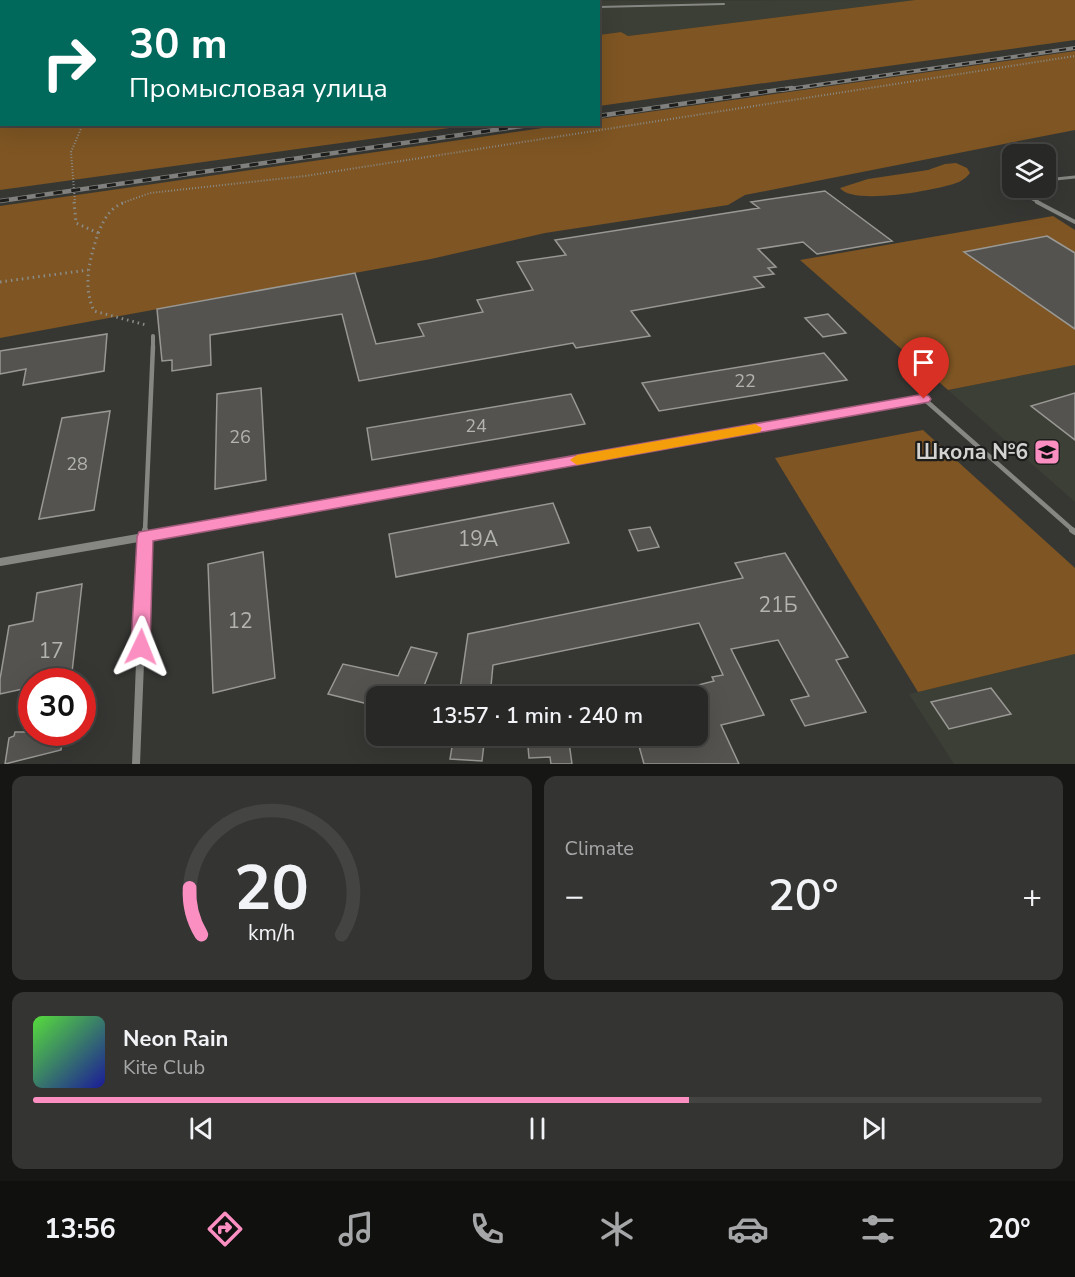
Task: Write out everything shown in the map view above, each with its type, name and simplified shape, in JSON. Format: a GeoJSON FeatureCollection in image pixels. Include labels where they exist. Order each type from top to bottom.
{"type":"FeatureCollection","features":[{"type":"Feature","properties":{"kind":"street"},"geometry":{"type":"LineString","coordinates":[[0,562],[924,399]]}},
{"type":"Feature","properties":{"kind":"street"},"geometry":{"type":"LineString","coordinates":[[136,764],[145,537]]}},
{"type":"Feature","properties":{"kind":"lane"},"geometry":{"type":"LineString","coordinates":[[600,7],[724,4],[720,0]]}},
{"type":"Feature","properties":{"kind":"lane"},"geometry":{"type":"LineString","coordinates":[[1056,179],[1075,177]]}},
{"type":"Feature","properties":{"kind":"lane"},"geometry":{"type":"LineString","coordinates":[[1031,198],[1075,222]]}},
{"type":"Feature","properties":{"kind":"lane"},"geometry":{"type":"LineString","coordinates":[[145,537],[153,336]]}},
{"type":"Feature","properties":{"kind":"lane"},"geometry":{"type":"LineString","coordinates":[[924,399],[1075,532]]}},
{"type":"Feature","properties":{"kind":"path"},"geometry":{"type":"LineString","coordinates":[[280,0],[286,0]]}},
{"type":"Feature","properties":{"kind":"path"},"geometry":{"type":"LineString","coordinates":[[153,336],[146,325],[94,311],[89,303],[88,270],[98,233],[104,219],[114,206],[150,193],[305,176],[1075,56]]}},
{"type":"Feature","properties":{"kind":"path"},"geometry":{"type":"LineString","coordinates":[[82,126],[71,152],[76,223],[98,233]]}},
{"type":"Feature","properties":{"kind":"path"},"geometry":{"type":"LineString","coordinates":[[0,282],[88,270]]}},
{"type":"Feature","properties":{"kind":"shaded area"},"geometry":{"type":"Polygon","coordinates":[[[915,0],[628,36],[621,32],[600,35],[600,1],[915,0]]]}},
{"type":"Feature","properties":{"kind":"shaded area"},"geometry":{"type":"Polygon","coordinates":[[[915,0],[1075,0],[1075,40],[600,106],[600,35],[621,32],[628,36],[915,0]]]}},
{"type":"Feature","properties":{"kind":"shaded area"},"geometry":{"type":"Polygon","coordinates":[[[1075,51],[1075,130],[745,195],[728,205],[545,233],[431,259],[0,338],[0,206],[557,126],[600,126],[600,119],[1075,51]]]}},
{"type":"Feature","properties":{"kind":"shaded area"},"geometry":{"type":"Polygon","coordinates":[[[0,126],[464,126],[0,190],[0,126]]]}},
{"type":"Feature","properties":{"kind":"shaded area"},"geometry":{"type":"Polygon","coordinates":[[[956,163],[967,168],[970,173],[959,182],[934,189],[897,195],[861,196],[848,193],[840,188],[868,179],[928,170],[956,163]]]}},
{"type":"Feature","properties":{"kind":"shaded area"},"geometry":{"type":"Polygon","coordinates":[[[1053,216],[1075,230],[1075,365],[948,390],[800,260],[1053,216]]]}},
{"type":"Feature","properties":{"kind":"shaded area","name":"Школа №6"},"geometry":{"type":"Polygon","coordinates":[[[1075,365],[1075,502],[948,390],[1075,365]]]}},
{"type":"Feature","properties":{"kind":"shaded area"},"geometry":{"type":"Polygon","coordinates":[[[923,430],[1075,568],[1075,654],[918,692],[775,458],[923,430]]]}},
{"type":"Feature","properties":{"kind":"shaded area"},"geometry":{"type":"Polygon","coordinates":[[[1075,654],[1075,764],[954,764],[909,694],[1075,654]]]}},
{"type":"Feature","properties":{"kind":"building"},"geometry":{"type":"Polygon","coordinates":[[[825,191],[892,241],[817,254],[803,242],[758,249],[776,267],[768,268],[774,274],[754,277],[764,287],[631,311],[650,336],[576,348],[573,343],[359,381],[342,314],[210,335],[211,365],[172,371],[172,360],[162,361],[157,309],[355,273],[376,344],[424,336],[418,324],[483,312],[477,300],[533,290],[517,262],[566,255],[555,240],[759,208],[751,202],[825,191]]]}},
{"type":"Feature","properties":{"kind":"building"},"geometry":{"type":"Polygon","coordinates":[[[1047,236],[1075,253],[1075,329],[964,252],[1047,236]]]}},
{"type":"Feature","properties":{"kind":"building"},"geometry":{"type":"Polygon","coordinates":[[[828,314],[846,333],[823,337],[805,318],[828,314]]]}},
{"type":"Feature","properties":{"kind":"building"},"geometry":{"type":"Polygon","coordinates":[[[107,334],[104,371],[23,385],[26,369],[0,374],[0,351],[107,334]]]}},
{"type":"Feature","properties":{"kind":"building"},"geometry":{"type":"Polygon","coordinates":[[[824,353],[847,380],[659,411],[642,383],[824,353]]]}},
{"type":"Feature","properties":{"kind":"building"},"geometry":{"type":"Polygon","coordinates":[[[261,388],[266,480],[215,489],[217,394],[261,388]]]}},
{"type":"Feature","properties":{"kind":"building"},"geometry":{"type":"Polygon","coordinates":[[[1075,393],[1075,440],[1031,406],[1075,393]]]}},
{"type":"Feature","properties":{"kind":"building"},"geometry":{"type":"Polygon","coordinates":[[[571,394],[585,424],[372,460],[367,428],[571,394]]]}},
{"type":"Feature","properties":{"kind":"building"},"geometry":{"type":"Polygon","coordinates":[[[110,411],[94,510],[39,519],[62,418],[110,411]]]}},
{"type":"Feature","properties":{"kind":"building"},"geometry":{"type":"Polygon","coordinates":[[[553,503],[569,543],[396,577],[389,534],[553,503]]]}},
{"type":"Feature","properties":{"kind":"building"},"geometry":{"type":"Polygon","coordinates":[[[650,527],[659,547],[638,551],[629,530],[650,527]]]}},
{"type":"Feature","properties":{"kind":"building"},"geometry":{"type":"Polygon","coordinates":[[[263,552],[275,678],[213,693],[208,564],[263,552]]]}},
{"type":"Feature","properties":{"kind":"building"},"geometry":{"type":"Polygon","coordinates":[[[785,553],[848,657],[836,660],[866,712],[805,726],[791,700],[809,696],[778,640],[731,649],[764,715],[721,725],[739,764],[644,764],[639,746],[708,746],[708,686],[698,685],[714,681],[712,677],[723,675],[699,623],[493,665],[491,686],[460,686],[468,634],[743,578],[735,563],[785,553]]]}},
{"type":"Feature","properties":{"kind":"building"},"geometry":{"type":"Polygon","coordinates":[[[82,584],[72,668],[18,668],[18,690],[0,694],[0,679],[9,626],[33,621],[37,593],[82,584]]]}},
{"type":"Feature","properties":{"kind":"building"},"geometry":{"type":"Polygon","coordinates":[[[411,647],[437,653],[424,686],[366,686],[366,704],[328,694],[343,664],[398,676],[411,647]]]}},
{"type":"Feature","properties":{"kind":"building"},"geometry":{"type":"Polygon","coordinates":[[[991,688],[1011,714],[949,729],[931,702],[991,688]]]}},
{"type":"Feature","properties":{"kind":"building"},"geometry":{"type":"Polygon","coordinates":[[[15,732],[18,732],[18,746],[61,746],[61,750],[5,764],[9,738],[14,736],[15,732]]]}},
{"type":"Feature","properties":{"kind":"building"},"geometry":{"type":"Polygon","coordinates":[[[452,746],[484,746],[482,761],[450,759],[452,746]]]}},
{"type":"Feature","properties":{"kind":"building"},"geometry":{"type":"Polygon","coordinates":[[[528,746],[570,746],[572,764],[551,764],[550,757],[529,758],[528,746]]]}},
{"type":"Feature","properties":{"kind":"railway"},"geometry":{"type":"LineString","coordinates":[[782,90],[1075,48]]}},
{"type":"Feature","properties":{"kind":"railway"},"geometry":{"type":"LineString","coordinates":[[600,116],[792,88]]}},
{"type":"Feature","properties":{"kind":"railway"},"geometry":{"type":"LineString","coordinates":[[0,201],[522,126]]}},
{"type":"Feature","properties":{"kind":"slow traffic"},"geometry":{"type":"LineString","coordinates":[[577,460],[755,428]]}},
{"type":"Feature","properties":{"kind":"place","name":"Школа №6"},"geometry":{"type":"Point","coordinates":[1047,452]}},
{"type":"Feature","properties":{"kind":"route"},"geometry":{"type":"LineString","coordinates":[[141,647],[145,537],[924,399]]}}]}
